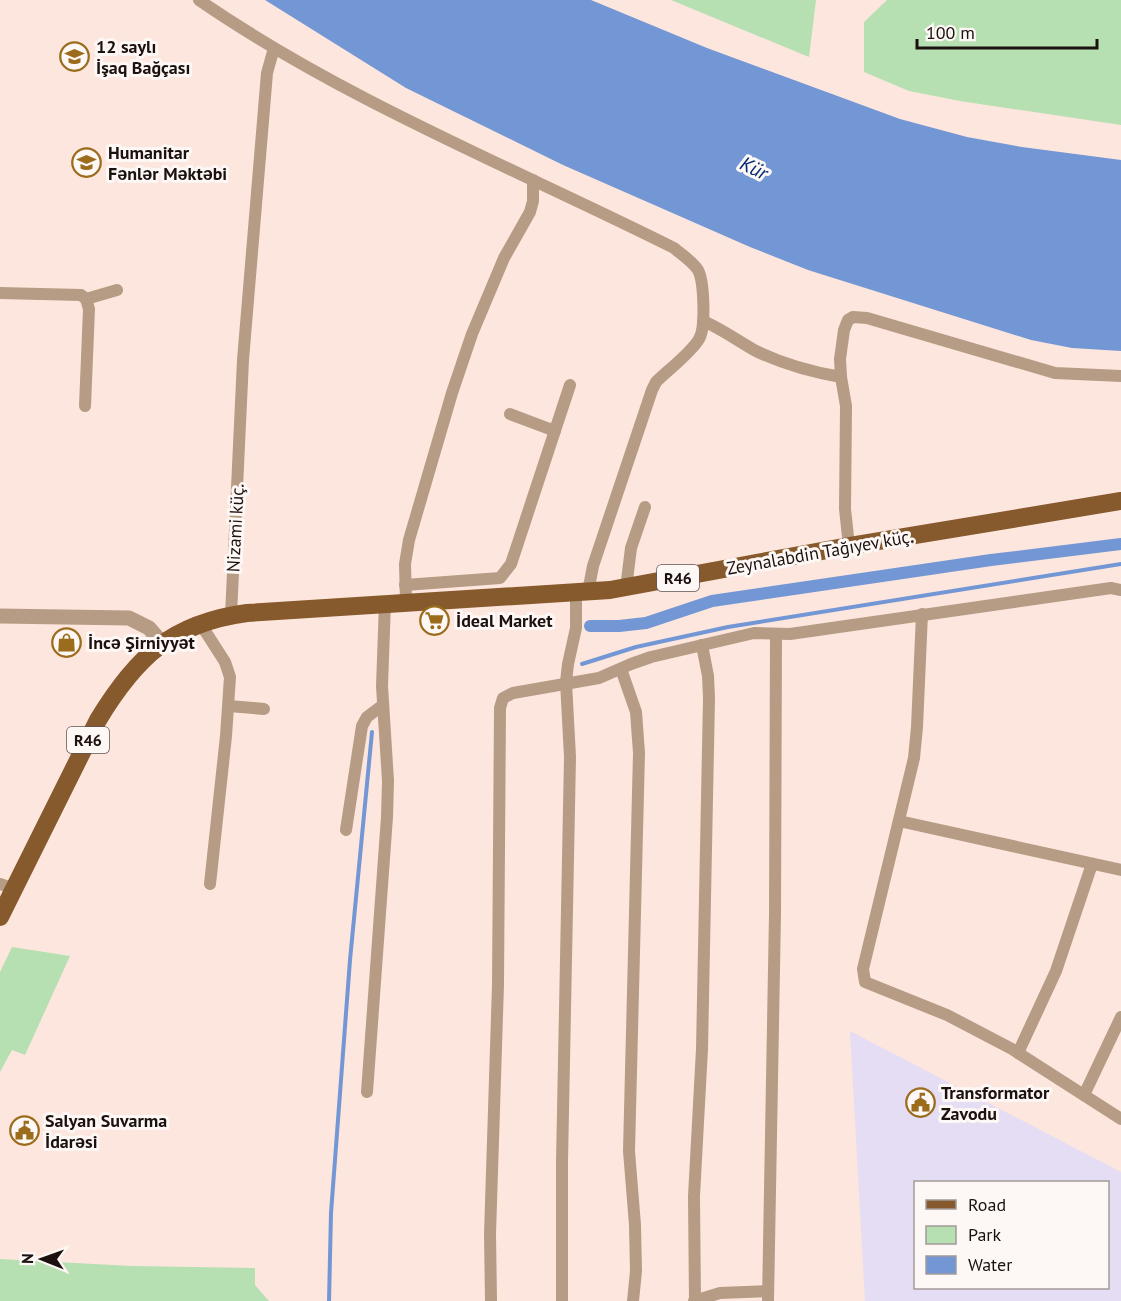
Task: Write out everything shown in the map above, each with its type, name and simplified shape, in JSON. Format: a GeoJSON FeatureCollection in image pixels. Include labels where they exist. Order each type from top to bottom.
{"type":"FeatureCollection","features":[{"type":"Feature","properties":{"kind":"main road","name":"Zeynalabdin Tağıyev küç."},"geometry":{"type":"LineString","coordinates":[[231,615],[385,603],[406,593],[582,593],[627,588],[849,546],[1121,501]]}},
{"type":"Feature","properties":{"kind":"main road","name":"R46"},"geometry":{"type":"LineString","coordinates":[[0,917],[7,886],[111,699],[138,665],[162,643],[200,623],[231,615]]}},
{"type":"Feature","properties":{"kind":"street"},"geometry":{"type":"LineString","coordinates":[[199,0],[307,67],[417,124],[674,248],[689,260],[698,271],[702,281],[703,333],[698,342],[656,382],[652,390],[582,593],[568,664],[566,682],[570,757],[562,1162],[562,1301]]}},
{"type":"Feature","properties":{"kind":"street","name":"Nizami küç."},"geometry":{"type":"LineString","coordinates":[[231,615],[243,360],[267,73],[274,48]]}},
{"type":"Feature","properties":{"kind":"street"},"geometry":{"type":"LineString","coordinates":[[533,180],[533,201],[530,212],[504,258],[472,334],[452,393],[409,540],[405,564],[406,593],[500,578],[505,573],[512,564],[570,385]]}},
{"type":"Feature","properties":{"kind":"street"},"geometry":{"type":"LineString","coordinates":[[86,299],[117,290]]}},
{"type":"Feature","properties":{"kind":"street"},"geometry":{"type":"LineString","coordinates":[[0,293],[81,295],[86,299],[89,309],[85,406]]}},
{"type":"Feature","properties":{"kind":"street"},"geometry":{"type":"LineString","coordinates":[[849,546],[844,508],[846,406],[840,359],[844,330],[848,320],[853,317],[867,318],[1055,373],[1121,376]]}},
{"type":"Feature","properties":{"kind":"street"},"geometry":{"type":"LineString","coordinates":[[703,321],[718,327],[756,350],[788,364],[814,373],[841,377]]}},
{"type":"Feature","properties":{"kind":"street"},"geometry":{"type":"LineString","coordinates":[[510,414],[555,431]]}},
{"type":"Feature","properties":{"kind":"street"},"geometry":{"type":"LineString","coordinates":[[627,588],[631,548],[645,507]]}},
{"type":"Feature","properties":{"kind":"street"},"geometry":{"type":"LineString","coordinates":[[491,1301],[490,1234],[498,997],[500,708],[503,698],[513,693],[566,682],[600,678],[651,657],[754,633],[790,634],[1111,588],[1121,590]]}},
{"type":"Feature","properties":{"kind":"street"},"geometry":{"type":"LineString","coordinates":[[367,1092],[387,818],[388,781],[383,705],[385,603]]}},
{"type":"Feature","properties":{"kind":"street"},"geometry":{"type":"LineString","coordinates":[[922,614],[914,758],[863,969],[865,982],[946,1015],[1018,1053],[1121,1119]]}},
{"type":"Feature","properties":{"kind":"street"},"geometry":{"type":"LineString","coordinates":[[0,616],[129,618],[148,628],[162,643]]}},
{"type":"Feature","properties":{"kind":"street"},"geometry":{"type":"LineString","coordinates":[[200,623],[225,662],[230,677],[210,884]]}},
{"type":"Feature","properties":{"kind":"street"},"geometry":{"type":"LineString","coordinates":[[702,645],[708,675],[709,698],[701,1080],[694,1196],[695,1301],[720,1293],[768,1296],[775,914],[776,635]]}},
{"type":"Feature","properties":{"kind":"street"},"geometry":{"type":"LineString","coordinates":[[621,669],[636,712],[639,753],[629,1151],[635,1225],[636,1271],[633,1301]]}},
{"type":"Feature","properties":{"kind":"street"},"geometry":{"type":"LineString","coordinates":[[345,830],[362,726],[366,717],[383,705]]}},
{"type":"Feature","properties":{"kind":"street"},"geometry":{"type":"LineString","coordinates":[[229,706],[264,709]]}},
{"type":"Feature","properties":{"kind":"street"},"geometry":{"type":"LineString","coordinates":[[899,821],[1121,870]]}},
{"type":"Feature","properties":{"kind":"street"},"geometry":{"type":"LineString","coordinates":[[1018,1053],[1056,971],[1092,864]]}},
{"type":"Feature","properties":{"kind":"street"},"geometry":{"type":"LineString","coordinates":[[1084,1095],[1121,1017]]}},
{"type":"Feature","properties":{"kind":"shaded area","name":"Transformator Zavodu"},"geometry":{"type":"Polygon","coordinates":[[[850,1031],[1121,1172],[1121,1301],[865,1301],[850,1031]]]}},
{"type":"Feature","properties":{"kind":"green space"},"geometry":{"type":"Polygon","coordinates":[[[671,0],[816,0],[809,57],[671,0]]]}},
{"type":"Feature","properties":{"kind":"green space"},"geometry":{"type":"Polygon","coordinates":[[[887,0],[1121,0],[1121,125],[909,91],[864,72],[864,22],[887,0]]]}},
{"type":"Feature","properties":{"kind":"green space"},"geometry":{"type":"Polygon","coordinates":[[[12,947],[70,956],[25,1055],[12,1050],[0,1072],[0,972],[12,947]]]}},
{"type":"Feature","properties":{"kind":"green space"},"geometry":{"type":"Polygon","coordinates":[[[0,1259],[132,1266],[255,1268],[255,1285],[269,1301],[0,1301],[0,1259]]]}},
{"type":"Feature","properties":{"kind":"water","name":"Kür"},"geometry":{"type":"Polygon","coordinates":[[[265,0],[591,0],[707,48],[900,119],[967,137],[1121,160],[1121,351],[1072,348],[1031,340],[808,270],[750,247],[563,165],[406,88],[265,0]]]}},
{"type":"Feature","properties":{"kind":"waterway"},"geometry":{"type":"LineString","coordinates":[[590,626],[646,623],[712,601],[991,560],[1121,544]]}},
{"type":"Feature","properties":{"kind":"waterway"},"geometry":{"type":"LineString","coordinates":[[582,664],[636,647],[728,627],[1121,564]]}},
{"type":"Feature","properties":{"kind":"waterway"},"geometry":{"type":"LineString","coordinates":[[329,1301],[331,1213],[350,960],[372,732]]}},
{"type":"Feature","properties":{"kind":"place","name":"12 saylı İşaq Bağçası"},"geometry":{"type":"Point","coordinates":[75,56]}},
{"type":"Feature","properties":{"kind":"place","name":"Humanitar Fənlər Məktəbi"},"geometry":{"type":"Point","coordinates":[87,162]}},
{"type":"Feature","properties":{"kind":"place","name":"İdeal Market"},"geometry":{"type":"Point","coordinates":[435,620]}},
{"type":"Feature","properties":{"kind":"place","name":"İncə Şirniyyət"},"geometry":{"type":"Point","coordinates":[67,642]}},
{"type":"Feature","properties":{"kind":"place","name":"Transformator Zavodu"},"geometry":{"type":"Point","coordinates":[920,1102]}},
{"type":"Feature","properties":{"kind":"place","name":"Salyan Suvarma İdarəsi"},"geometry":{"type":"Point","coordinates":[24,1130]}}]}
